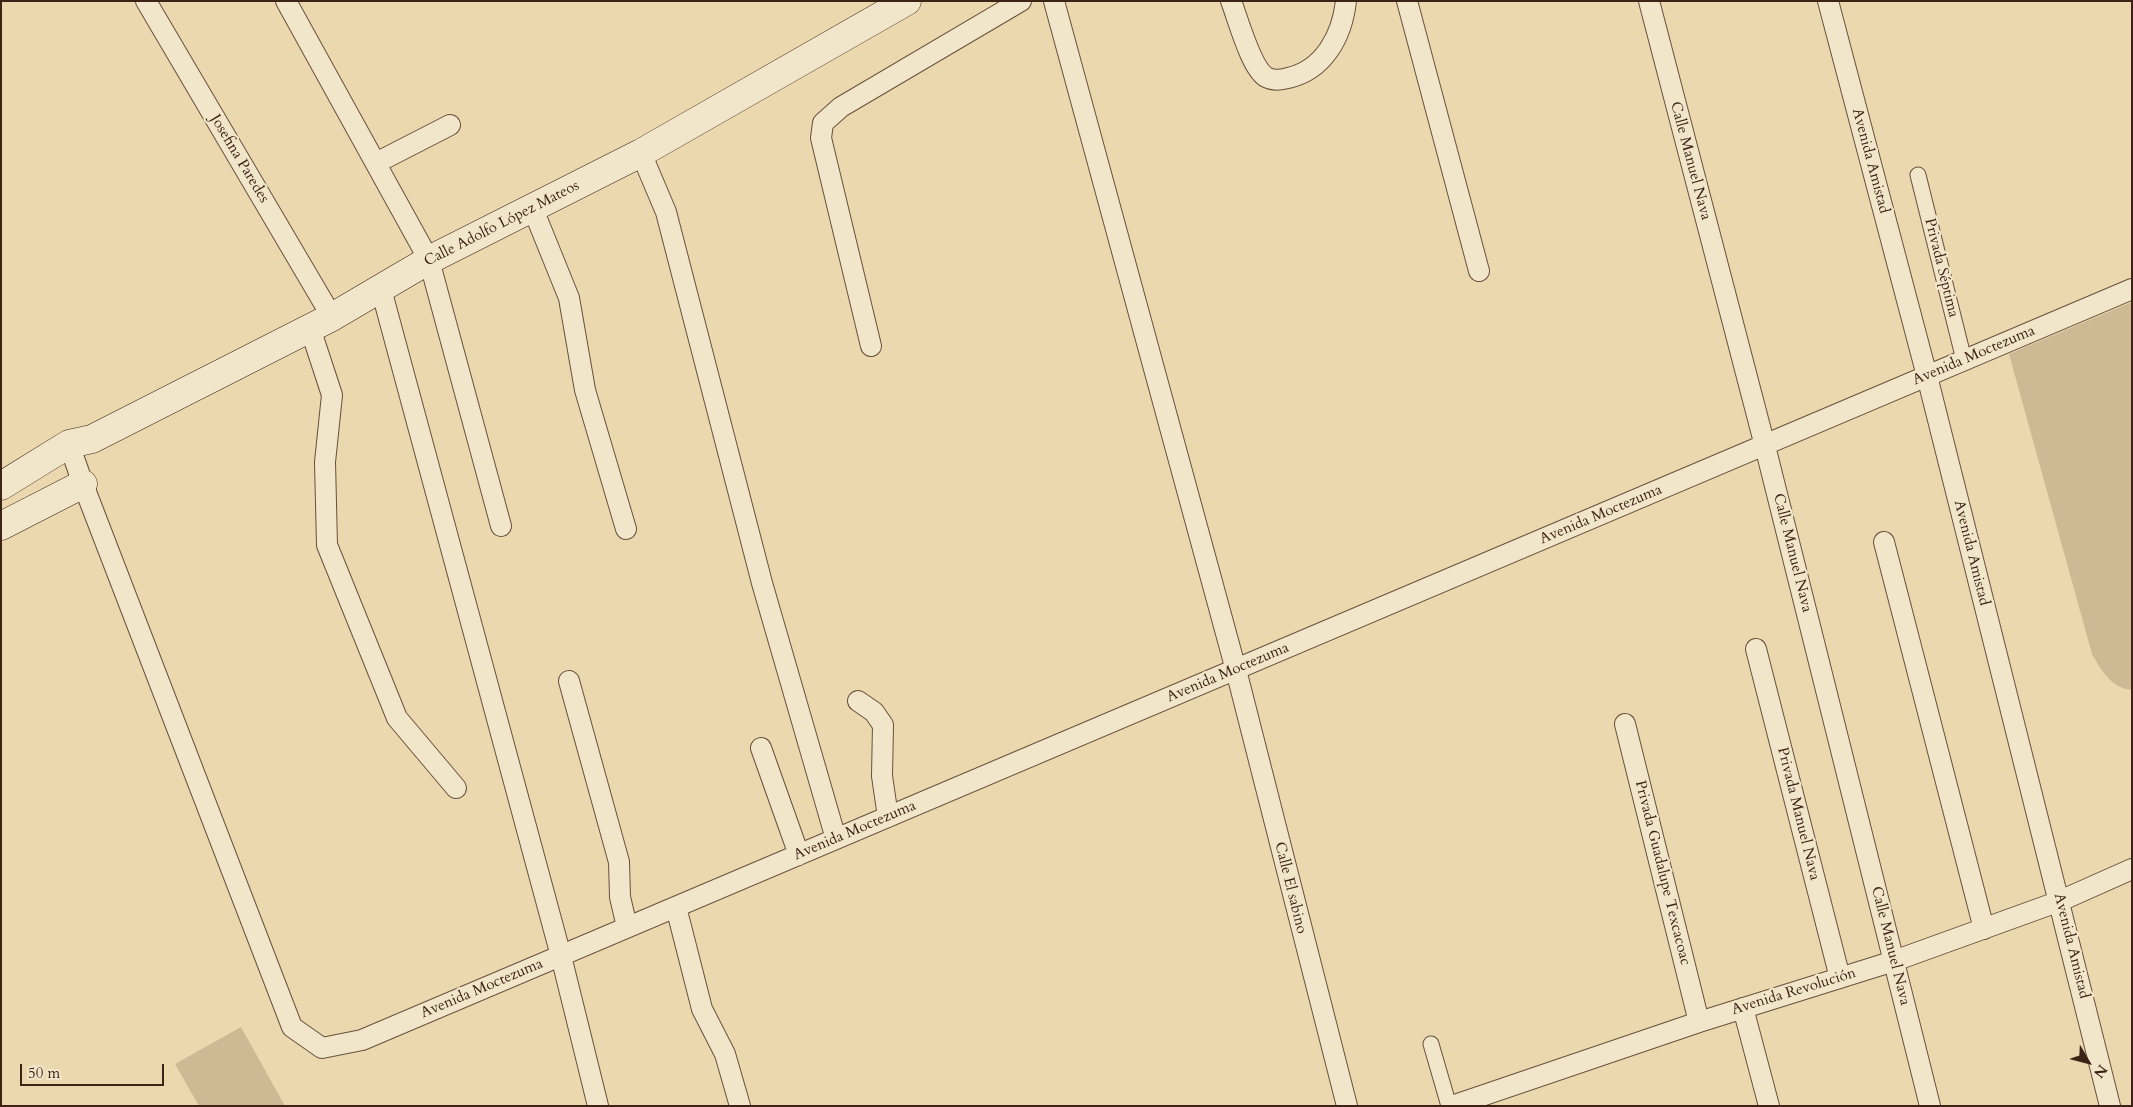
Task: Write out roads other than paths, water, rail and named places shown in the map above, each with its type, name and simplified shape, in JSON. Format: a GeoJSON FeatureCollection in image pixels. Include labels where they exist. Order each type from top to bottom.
{"type":"FeatureCollection","features":[{"type":"Feature","properties":{"kind":"main road","name":"Calle Adolfo López Mateos"},"geometry":{"type":"LineString","coordinates":[[1,486],[321,322],[382,289],[429,260],[533,209],[640,153],[907,1]]}},
{"type":"Feature","properties":{"kind":"main road","name":"Calle Adolfo López Mateos"},"geometry":{"type":"LineString","coordinates":[[1,506],[79,446]]}},
{"type":"Feature","properties":{"kind":"main road"},"geometry":{"type":"LineString","coordinates":[[1,526],[83,484]]}},
{"type":"Feature","properties":{"kind":"street","name":"Josefina Paredes"},"geometry":{"type":"LineString","coordinates":[[146,1],[321,322],[332,395],[325,462],[327,545],[397,718],[456,788]]}},
{"type":"Feature","properties":{"kind":"street"},"geometry":{"type":"LineString","coordinates":[[286,1],[429,260],[501,526]]}},
{"type":"Feature","properties":{"kind":"street"},"geometry":{"type":"LineString","coordinates":[[870,346],[821,138],[823,123],[840,107],[1021,1]]}},
{"type":"Feature","properties":{"kind":"street","name":"Calle El sabino"},"geometry":{"type":"LineString","coordinates":[[1054,1],[1236,670],[1347,1106]]}},
{"type":"Feature","properties":{"kind":"street"},"geometry":{"type":"LineString","coordinates":[[1231,1],[1255,65],[1266,77],[1279,80],[1298,76],[1316,66],[1332,47],[1344,15],[1346,1]]}},
{"type":"Feature","properties":{"kind":"street"},"geometry":{"type":"LineString","coordinates":[[1407,1],[1479,271]]}},
{"type":"Feature","properties":{"kind":"street","name":"Calle Manuel Nava"},"geometry":{"type":"LineString","coordinates":[[1649,1],[1765,446],[1930,1106]]}},
{"type":"Feature","properties":{"kind":"street","name":"Avenida Amistad"},"geometry":{"type":"LineString","coordinates":[[1828,1],[1927,376],[2110,1106]]}},
{"type":"Feature","properties":{"kind":"street"},"geometry":{"type":"LineString","coordinates":[[376,163],[450,125]]}},
{"type":"Feature","properties":{"kind":"street"},"geometry":{"type":"LineString","coordinates":[[640,153],[666,212],[762,583],[836,839]]}},
{"type":"Feature","properties":{"kind":"street","name":"Privada Séptima"},"geometry":{"type":"LineString","coordinates":[[1918,175],[1964,360]]}},
{"type":"Feature","properties":{"kind":"street"},"geometry":{"type":"LineString","coordinates":[[533,209],[569,298],[585,390],[626,529]]}},
{"type":"Feature","properties":{"kind":"street"},"geometry":{"type":"LineString","coordinates":[[382,289],[561,956],[598,1106]]}},
{"type":"Feature","properties":{"kind":"street","name":"Avenida Moctezuma"},"geometry":{"type":"LineString","coordinates":[[83,484],[292,1027],[322,1048],[362,1040],[2132,289]]}},
{"type":"Feature","properties":{"kind":"street"},"geometry":{"type":"LineString","coordinates":[[79,446],[83,484]]}},
{"type":"Feature","properties":{"kind":"street"},"geometry":{"type":"LineString","coordinates":[[1884,542],[1984,929]]}},
{"type":"Feature","properties":{"kind":"street","name":"Privada Manuel Nava"},"geometry":{"type":"LineString","coordinates":[[1756,649],[1840,978]]}},
{"type":"Feature","properties":{"kind":"street"},"geometry":{"type":"LineString","coordinates":[[569,681],[618,862],[620,897],[627,927]]}},
{"type":"Feature","properties":{"kind":"street"},"geometry":{"type":"LineString","coordinates":[[858,701],[874,712],[883,725],[882,776],[888,817]]}},
{"type":"Feature","properties":{"kind":"street","name":"Privada Guadalupe Texcacoac"},"geometry":{"type":"LineString","coordinates":[[1625,724],[1699,1022]]}},
{"type":"Feature","properties":{"kind":"street"},"geometry":{"type":"LineString","coordinates":[[760,748],[799,855]]}},
{"type":"Feature","properties":{"kind":"street","name":"Avenida Revolución"},"geometry":{"type":"LineString","coordinates":[[1450,1106],[1699,1022],[1894,962],[2060,901],[2132,869]]}},
{"type":"Feature","properties":{"kind":"street"},"geometry":{"type":"LineString","coordinates":[[676,907],[702,1009],[725,1054],[740,1106]]}},
{"type":"Feature","properties":{"kind":"street"},"geometry":{"type":"LineString","coordinates":[[1743,1008],[1769,1106]]}},
{"type":"Feature","properties":{"kind":"street"},"geometry":{"type":"LineString","coordinates":[[1431,1044],[1450,1106]]}}]}
